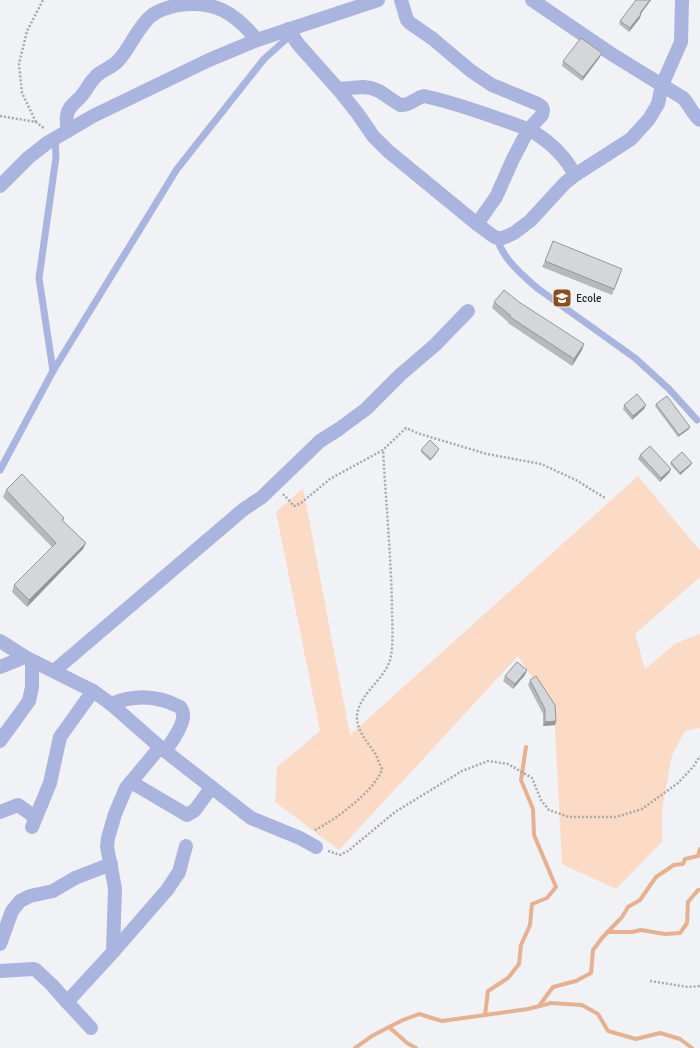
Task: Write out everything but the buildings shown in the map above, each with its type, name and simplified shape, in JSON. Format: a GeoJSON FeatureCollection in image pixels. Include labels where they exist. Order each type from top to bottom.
{"type":"FeatureCollection","features":[{"type":"Feature","properties":{"kind":"street"},"geometry":{"type":"LineString","coordinates":[[0,186],[28,158],[47,143],[93,116],[209,60],[257,40],[290,32],[340,7],[378,0]]}},
{"type":"Feature","properties":{"kind":"street"},"geometry":{"type":"LineString","coordinates":[[402,0],[407,20],[433,39],[471,71],[492,85],[542,107],[542,114],[528,130],[496,197],[477,224]]}},
{"type":"Feature","properties":{"kind":"street"},"geometry":{"type":"LineString","coordinates":[[532,0],[612,55],[683,98],[694,116],[700,120]]}},
{"type":"Feature","properties":{"kind":"street"},"geometry":{"type":"LineString","coordinates":[[290,32],[298,44],[338,88],[370,132],[388,151],[477,224],[497,238],[503,238],[514,233],[530,221],[560,188],[575,175],[624,144],[642,128],[658,104],[662,85],[681,42],[682,0]]}},
{"type":"Feature","properties":{"kind":"street"},"geometry":{"type":"LineString","coordinates":[[68,130],[66,116],[69,109],[82,95],[92,80],[117,62],[144,23],[159,11],[173,6],[189,3],[207,3],[234,16],[257,40]]}},
{"type":"Feature","properties":{"kind":"street"},"geometry":{"type":"LineString","coordinates":[[338,88],[367,87],[376,90],[400,105],[410,103],[419,97],[424,96],[486,114],[528,130],[541,138],[559,153],[571,167],[575,175]]}},
{"type":"Feature","properties":{"kind":"street"},"geometry":{"type":"LineString","coordinates":[[54,671],[223,526],[262,496],[320,441],[366,409],[400,375],[436,345],[468,311]]}},
{"type":"Feature","properties":{"kind":"street"},"geometry":{"type":"LineString","coordinates":[[0,641],[28,659],[93,691],[111,704],[162,749],[251,818],[300,838],[316,847]]}},
{"type":"Feature","properties":{"kind":"street"},"geometry":{"type":"LineString","coordinates":[[0,667],[28,659]]}},
{"type":"Feature","properties":{"kind":"street"},"geometry":{"type":"LineString","coordinates":[[0,741],[31,697],[28,659]]}},
{"type":"Feature","properties":{"kind":"street"},"geometry":{"type":"LineString","coordinates":[[0,812],[18,805],[33,822],[50,783],[60,737],[93,691]]}},
{"type":"Feature","properties":{"kind":"street"},"geometry":{"type":"LineString","coordinates":[[111,704],[124,698],[147,697],[163,700],[180,708],[184,714],[181,725],[175,737],[126,788],[115,814],[107,847],[115,888],[113,952]]}},
{"type":"Feature","properties":{"kind":"street"},"geometry":{"type":"LineString","coordinates":[[131,782],[186,815],[195,810],[211,788]]}},
{"type":"Feature","properties":{"kind":"street"},"geometry":{"type":"LineString","coordinates":[[67,1002],[167,890],[179,872],[186,846]]}},
{"type":"Feature","properties":{"kind":"street"},"geometry":{"type":"LineString","coordinates":[[0,944],[12,912],[20,901],[30,896],[58,888],[75,878],[110,864]]}},
{"type":"Feature","properties":{"kind":"street"},"geometry":{"type":"LineString","coordinates":[[0,971],[36,970],[52,985],[90,1028]]}},
{"type":"Feature","properties":{"kind":"lane"},"geometry":{"type":"LineString","coordinates":[[0,470],[53,371],[177,169],[264,59],[290,32]]}},
{"type":"Feature","properties":{"kind":"lane"},"geometry":{"type":"LineString","coordinates":[[53,371],[40,278],[56,157],[55,138]]}},
{"type":"Feature","properties":{"kind":"lane"},"geometry":{"type":"LineString","coordinates":[[497,238],[501,250],[523,275],[537,288],[635,358],[669,389],[697,420]]}},
{"type":"Feature","properties":{"kind":"path"},"geometry":{"type":"LineString","coordinates":[[43,0],[27,31],[19,64],[22,93],[36,122],[55,138]]}},
{"type":"Feature","properties":{"kind":"path"},"geometry":{"type":"LineString","coordinates":[[0,116],[36,122]]}},
{"type":"Feature","properties":{"kind":"path"},"geometry":{"type":"LineString","coordinates":[[275,484],[294,506],[301,503],[330,479],[383,450],[406,428],[420,434],[487,454],[541,464],[576,480],[605,498]]}},
{"type":"Feature","properties":{"kind":"path"},"geometry":{"type":"LineString","coordinates":[[300,838],[333,821],[373,786],[382,769],[358,725],[357,714],[361,702],[387,667],[391,654],[391,573],[383,450]]}},
{"type":"Feature","properties":{"kind":"path"},"geometry":{"type":"LineString","coordinates":[[316,847],[340,855],[348,851],[395,812],[462,771],[488,761],[508,764],[532,778],[541,800],[549,810],[570,817],[616,817],[642,809],[678,783],[693,767],[700,756]]}},
{"type":"Feature","properties":{"kind":"path"},"geometry":{"type":"LineString","coordinates":[[650,981],[688,987],[700,986]]}},
{"type":"Feature","properties":{"kind":"shaded area"},"geometry":{"type":"Polygon","coordinates":[[[638,476],[700,551],[700,577],[635,634],[645,669],[676,643],[700,634],[700,728],[685,731],[672,755],[662,809],[662,842],[616,889],[562,864],[554,710],[518,656],[339,850],[275,802],[277,767],[320,731],[276,512],[303,488],[350,735],[638,476]]]}},
{"type":"Feature","properties":{"kind":"waterway"},"geometry":{"type":"LineString","coordinates":[[485,1015],[488,991],[508,978],[519,964],[521,945],[530,925],[532,904],[547,898],[556,887],[534,835],[533,809],[521,780],[526,747]]}},
{"type":"Feature","properties":{"kind":"waterway"},"geometry":{"type":"LineString","coordinates":[[539,1006],[553,987],[576,981],[591,973],[593,950],[622,917],[628,907],[640,900],[656,877],[674,865],[683,864],[685,859],[698,856],[700,849]]}},
{"type":"Feature","properties":{"kind":"waterway"},"geometry":{"type":"LineString","coordinates":[[607,932],[632,932],[641,930],[665,934],[680,933],[687,923],[688,902],[698,890],[700,890]]}},
{"type":"Feature","properties":{"kind":"waterway"},"geometry":{"type":"LineString","coordinates":[[355,1048],[372,1036],[403,1020],[419,1014],[442,1021],[528,1009],[551,1003],[582,1005],[598,1014],[608,1031],[636,1039],[660,1033],[680,1039],[692,1048]]}},
{"type":"Feature","properties":{"kind":"waterway"},"geometry":{"type":"LineString","coordinates":[[389,1027],[407,1043],[416,1048]]}},
{"type":"Feature","properties":{"kind":"place","name":"Ecole"},"geometry":{"type":"Point","coordinates":[562,298]}}]}
